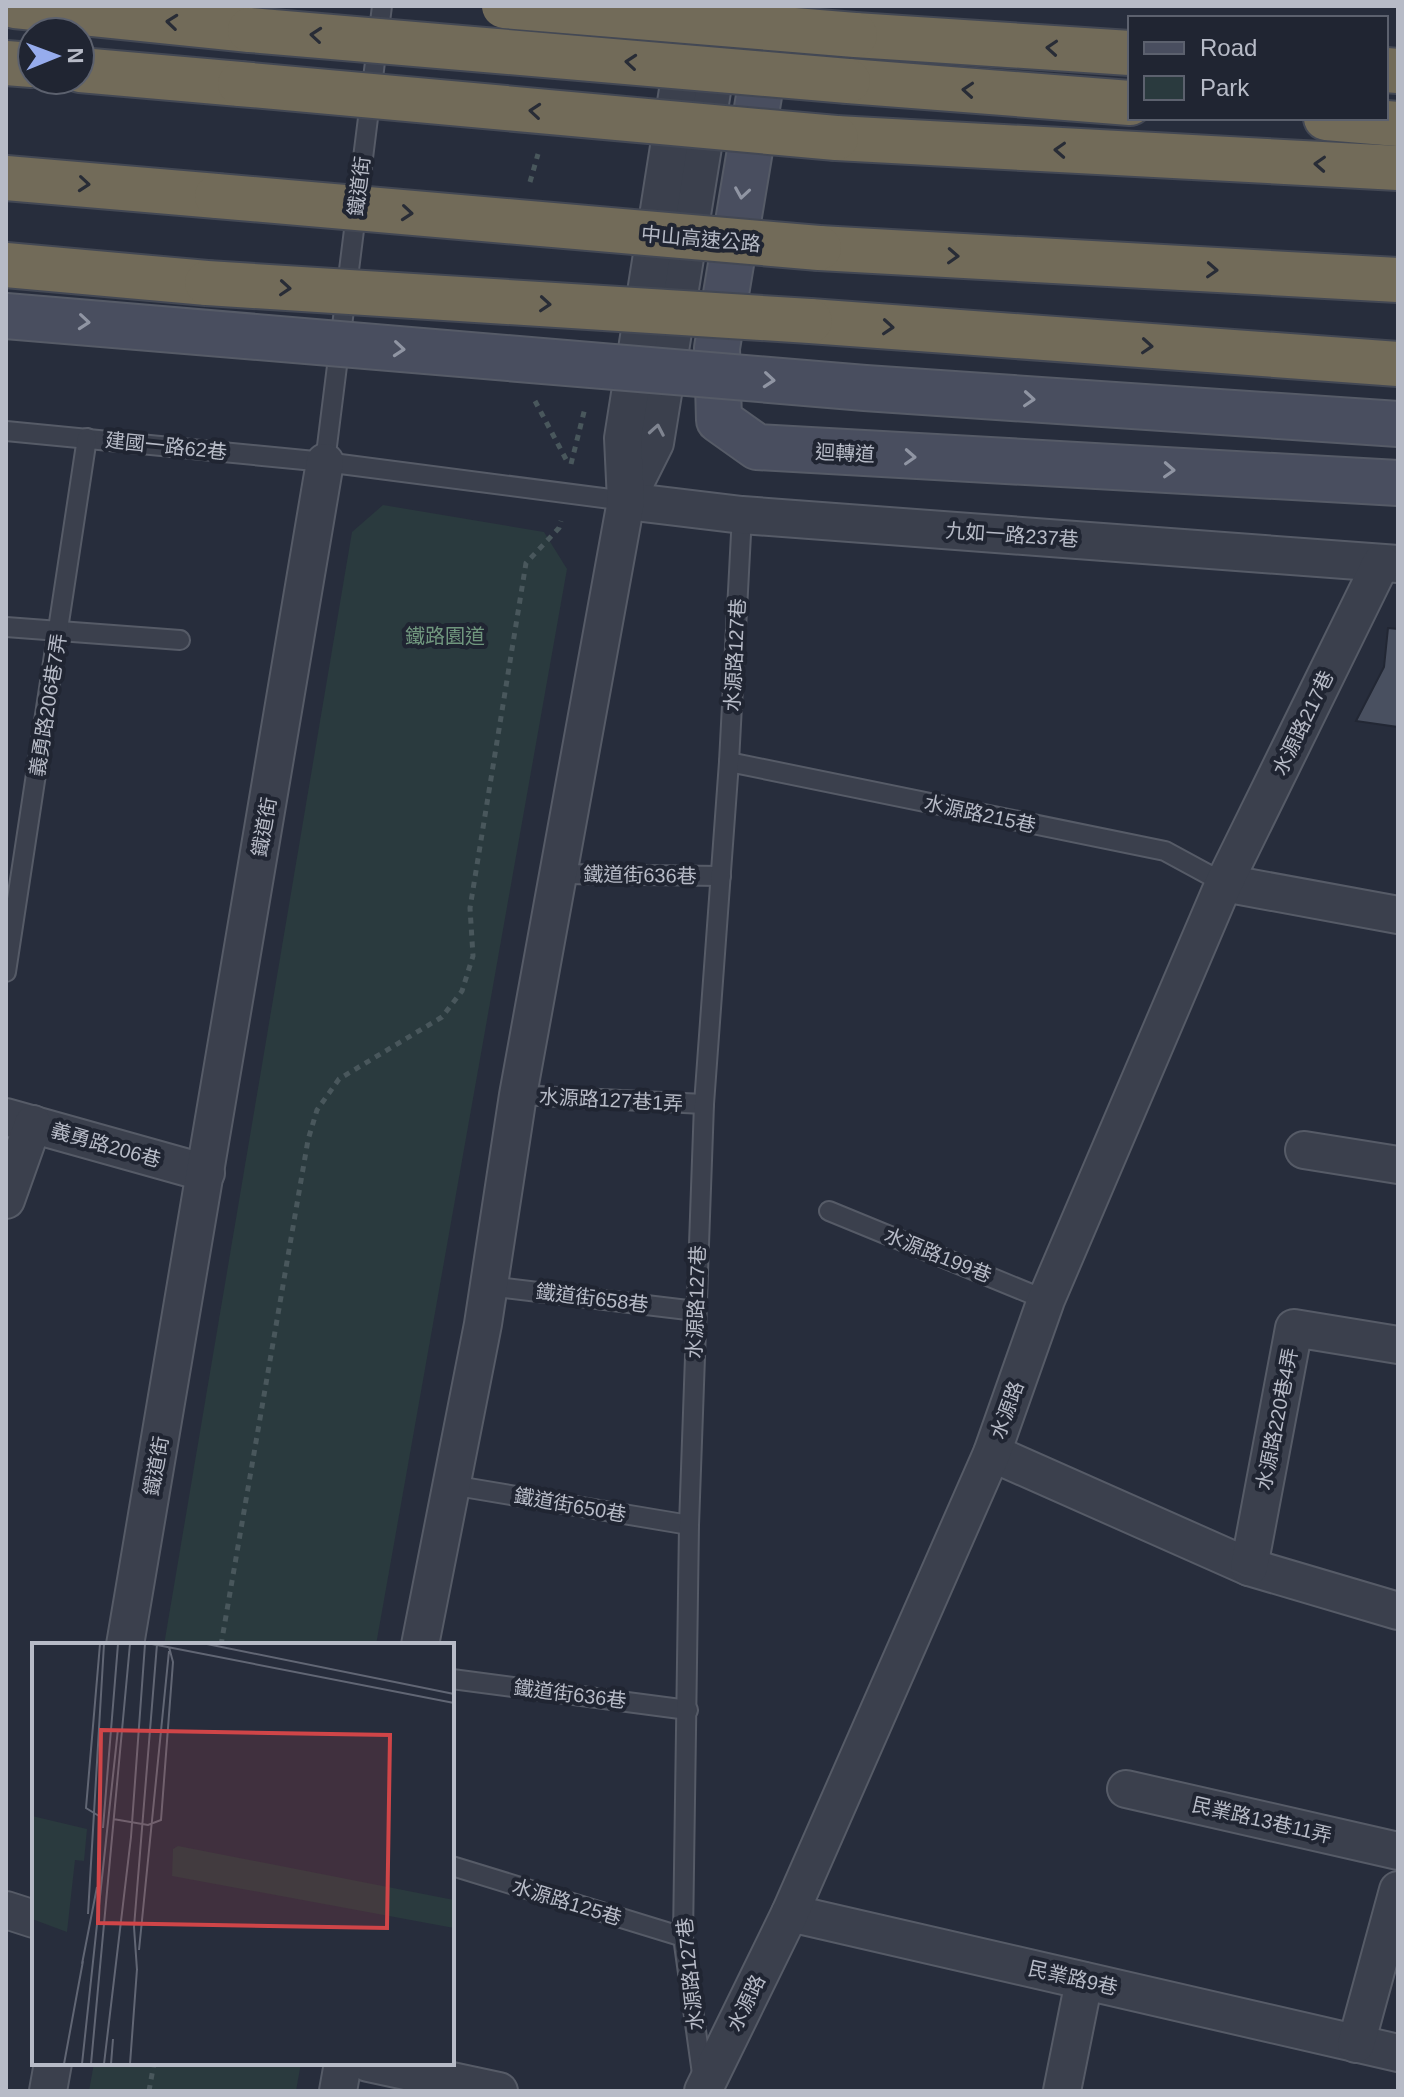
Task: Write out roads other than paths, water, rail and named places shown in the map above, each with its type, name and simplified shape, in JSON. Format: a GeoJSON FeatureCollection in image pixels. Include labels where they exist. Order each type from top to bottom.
{"type":"FeatureCollection","features":[{"type":"Feature","properties":{"kind":"highway"},"geometry":{"type":"LineString","coordinates":[[15,6],[250,30],[1128,103]]}},
{"type":"Feature","properties":{"kind":"highway"},"geometry":{"type":"LineString","coordinates":[[504,6],[855,35],[1128,53]]}},
{"type":"Feature","properties":{"kind":"highway"},"geometry":{"type":"LineString","coordinates":[[96,71],[836,138],[1398,168]]}},
{"type":"Feature","properties":{"kind":"highway"},"geometry":{"type":"LineString","coordinates":[[1350,120],[1398,124]]}},
{"type":"Feature","properties":{"kind":"highway","name":"中山高速公路"},"geometry":{"type":"LineString","coordinates":[[6,178],[819,248],[1398,280]]}},
{"type":"Feature","properties":{"kind":"highway"},"geometry":{"type":"LineString","coordinates":[[6,265],[207,283],[810,321],[1398,364]]}},
{"type":"Feature","properties":{"kind":"street"},"geometry":{"type":"LineString","coordinates":[[420,1643],[488,1286],[518,1095],[626,501],[623,438],[692,6]]}},
{"type":"Feature","properties":{"kind":"street"},"geometry":{"type":"LineString","coordinates":[[626,501],[655,443],[726,6]]}},
{"type":"Feature","properties":{"kind":"street","name":"迴轉道"},"geometry":{"type":"LineString","coordinates":[[774,6],[717,348],[719,420],[757,447],[1398,483]]}},
{"type":"Feature","properties":{"kind":"street"},"geometry":{"type":"LineString","coordinates":[[6,316],[865,388],[1398,424]]}},
{"type":"Feature","properties":{"kind":"street","name":"鐵道街"},"geometry":{"type":"LineString","coordinates":[[125,1643],[325,462]]}},
{"type":"Feature","properties":{"kind":"street","name":"九如一路237巷"},"geometry":{"type":"LineString","coordinates":[[626,501],[742,515],[1390,563]]}},
{"type":"Feature","properties":{"kind":"street","name":"水源路217巷"},"geometry":{"type":"LineString","coordinates":[[1224,883],[1390,563]]}},
{"type":"Feature","properties":{"kind":"street"},"geometry":{"type":"LineString","coordinates":[[1224,883],[1398,915]]}},
{"type":"Feature","properties":{"kind":"street","name":"水源路"},"geometry":{"type":"LineString","coordinates":[[704,2090],[790,1913],[992,1453],[1046,1300],[1224,883]]}},
{"type":"Feature","properties":{"kind":"street"},"geometry":{"type":"LineString","coordinates":[[6,1200],[20,1121]]}},
{"type":"Feature","properties":{"kind":"street","name":"義勇路206巷"},"geometry":{"type":"LineString","coordinates":[[20,1121],[206,1173]]}},
{"type":"Feature","properties":{"kind":"street"},"geometry":{"type":"LineString","coordinates":[[1304,1150],[1398,1165]]}},
{"type":"Feature","properties":{"kind":"street","name":"水源路220巷4弄"},"geometry":{"type":"LineString","coordinates":[[1249,1567],[1294,1328],[1398,1345]]}},
{"type":"Feature","properties":{"kind":"street"},"geometry":{"type":"LineString","coordinates":[[992,1453],[1249,1567],[1398,1611]]}},
{"type":"Feature","properties":{"kind":"street","name":"民業路13巷11弄"},"geometry":{"type":"LineString","coordinates":[[1126,1789],[1398,1851]]}},
{"type":"Feature","properties":{"kind":"street"},"geometry":{"type":"LineString","coordinates":[[1356,2044],[1398,1890]]}},
{"type":"Feature","properties":{"kind":"street"},"geometry":{"type":"LineString","coordinates":[[6,1910],[32,1918]]}},
{"type":"Feature","properties":{"kind":"street","name":"民業路9巷"},"geometry":{"type":"LineString","coordinates":[[790,1913],[1398,2053]]}},
{"type":"Feature","properties":{"kind":"street"},"geometry":{"type":"LineString","coordinates":[[1062,2091],[1084,1981]]}},
{"type":"Feature","properties":{"kind":"street"},"geometry":{"type":"LineString","coordinates":[[48,2091],[53,2065]]}},
{"type":"Feature","properties":{"kind":"street"},"geometry":{"type":"LineString","coordinates":[[338,2091],[343,2065]]}},
{"type":"Feature","properties":{"kind":"street"},"geometry":{"type":"LineString","coordinates":[[377,2065],[499,2091]]}},
{"type":"Feature","properties":{"kind":"lane","name":"鐵道街"},"geometry":{"type":"LineString","coordinates":[[325,462],[382,6]]}},
{"type":"Feature","properties":{"kind":"lane","name":"建國一路62巷"},"geometry":{"type":"LineString","coordinates":[[6,431],[325,462],[626,501]]}},
{"type":"Feature","properties":{"kind":"lane","name":"義勇路206巷7弄"},"geometry":{"type":"LineString","coordinates":[[6,972],[87,438]]}},
{"type":"Feature","properties":{"kind":"lane","name":"水源路127巷"},"geometry":{"type":"LineString","coordinates":[[704,2090],[683,1937],[689,1525],[704,1104],[729,762],[742,515]]}},
{"type":"Feature","properties":{"kind":"lane"},"geometry":{"type":"LineString","coordinates":[[6,627],[180,640]]}},
{"type":"Feature","properties":{"kind":"lane","name":"水源路215巷"},"geometry":{"type":"LineString","coordinates":[[729,762],[1165,851],[1224,883]]}},
{"type":"Feature","properties":{"kind":"lane","name":"鐵道街636巷"},"geometry":{"type":"LineString","coordinates":[[559,874],[721,876]]}},
{"type":"Feature","properties":{"kind":"lane","name":"水源路127巷1弄"},"geometry":{"type":"LineString","coordinates":[[518,1095],[704,1104]]}},
{"type":"Feature","properties":{"kind":"lane","name":"水源路199巷"},"geometry":{"type":"LineString","coordinates":[[829,1211],[1046,1300]]}},
{"type":"Feature","properties":{"kind":"lane","name":"鐵道街658巷"},"geometry":{"type":"LineString","coordinates":[[488,1286],[696,1311]]}},
{"type":"Feature","properties":{"kind":"lane","name":"鐵道街650巷"},"geometry":{"type":"LineString","coordinates":[[451,1485],[689,1525]]}},
{"type":"Feature","properties":{"kind":"lane","name":"鐵道街636巷"},"geometry":{"type":"LineString","coordinates":[[454,1679],[688,1710]]}},
{"type":"Feature","properties":{"kind":"lane","name":"水源路125巷"},"geometry":{"type":"LineString","coordinates":[[454,1867],[683,1937]]}},
{"type":"Feature","properties":{"kind":"park label","name":"鐵路園道"},"geometry":{"type":"Point","coordinates":[445,636]}}]}
